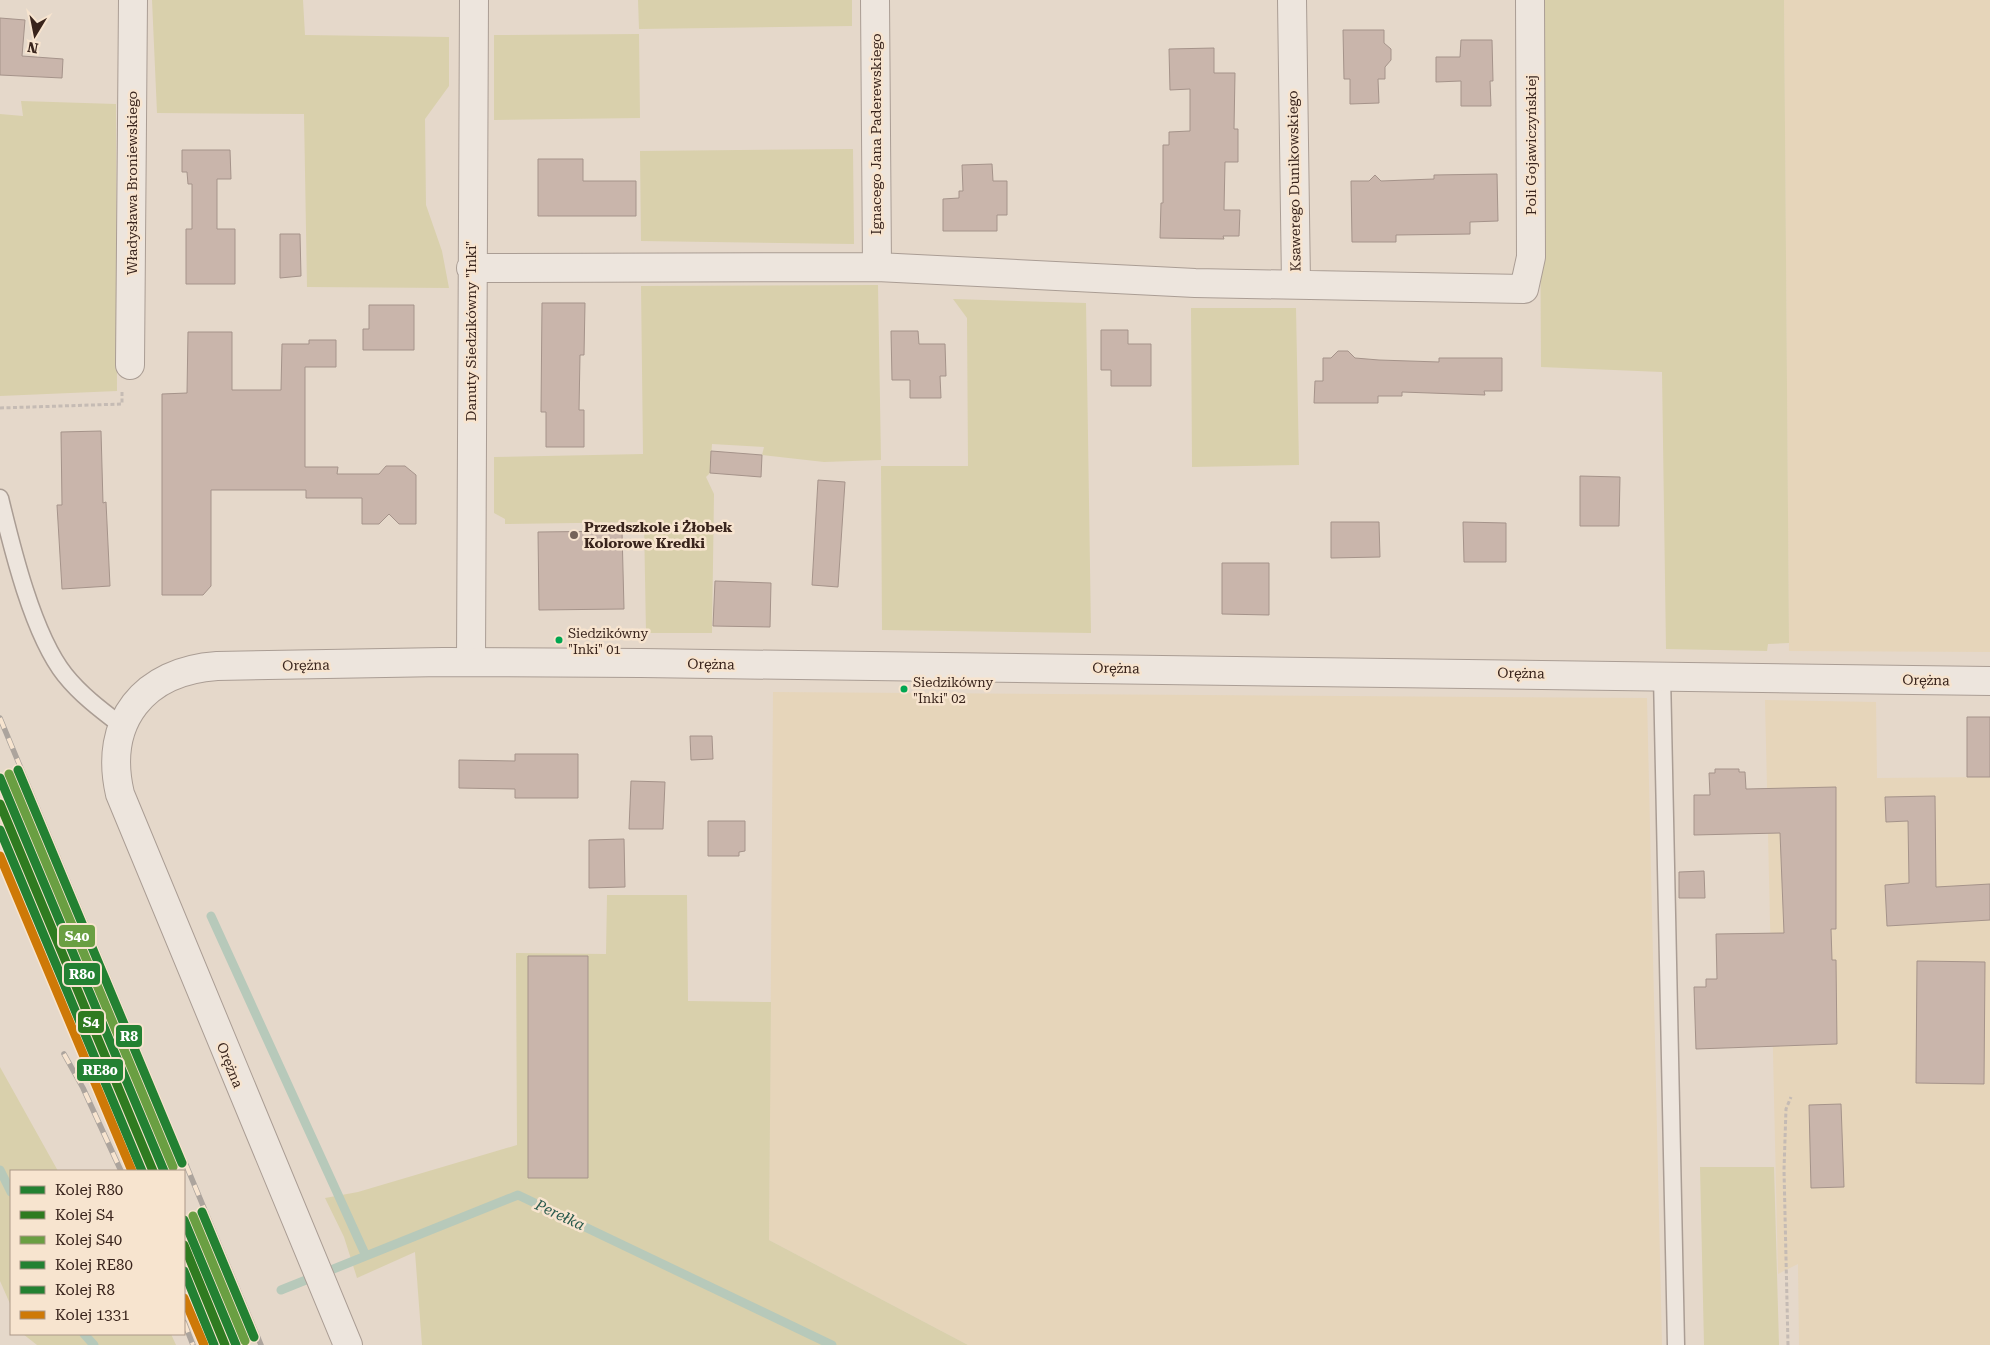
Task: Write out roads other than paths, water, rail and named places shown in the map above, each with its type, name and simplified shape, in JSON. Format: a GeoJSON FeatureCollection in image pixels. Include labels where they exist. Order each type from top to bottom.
{"type":"FeatureCollection","features":[{"type":"Feature","properties":{"kind":"street","name":"Władysława Broniewskiego"},"geometry":{"type":"LineString","coordinates":[[130,365],[133,0]]}},
{"type":"Feature","properties":{"kind":"street","name":"Danuty Siedzikówny \"Inki\""},"geometry":{"type":"LineString","coordinates":[[470,662],[474,0]]}},
{"type":"Feature","properties":{"kind":"street","name":"Ignacego Jana Paderewskiego"},"geometry":{"type":"LineString","coordinates":[[875,0],[878,267]]}},
{"type":"Feature","properties":{"kind":"street","name":"Ksawerego Dunikowskiego"},"geometry":{"type":"LineString","coordinates":[[1292,0],[1296,284],[1524,289]]}},
{"type":"Feature","properties":{"kind":"street","name":"Poli Gojawiczyńskiej"},"geometry":{"type":"LineString","coordinates":[[1524,289],[1531,258],[1530,0]]}},
{"type":"Feature","properties":{"kind":"street"},"geometry":{"type":"LineString","coordinates":[[471,268],[878,267],[1195,283],[1296,284]]}},
{"type":"Feature","properties":{"kind":"street","name":"Orężna"},"geometry":{"type":"LineString","coordinates":[[345,1337],[288,1206],[120,794],[115,772],[117,748],[122,726],[135,703],[153,686],[172,675],[196,668],[470,662],[1662,675],[1990,681]]}},
{"type":"Feature","properties":{"kind":"lane"},"geometry":{"type":"LineString","coordinates":[[0,498],[32,608],[46,646],[64,674],[88,700],[122,726]]}},
{"type":"Feature","properties":{"kind":"lane"},"geometry":{"type":"LineString","coordinates":[[1662,675],[1676,1345]]}},
{"type":"Feature","properties":{"kind":"waterway"},"geometry":{"type":"LineString","coordinates":[[211,916],[366,1256]]}},
{"type":"Feature","properties":{"kind":"waterway","name":"Perełka"},"geometry":{"type":"LineString","coordinates":[[0,1170],[10,1190]]}},
{"type":"Feature","properties":{"kind":"waterway","name":"Perełka"},"geometry":{"type":"LineString","coordinates":[[281,1290],[518,1195],[832,1345]]}},
{"type":"Feature","properties":{"kind":"waterway","name":"Perełka"},"geometry":{"type":"LineString","coordinates":[[85,1335],[94,1345]]}},
{"type":"Feature","properties":{"kind":"railway"},"geometry":{"type":"LineString","coordinates":[[0,718],[261,1345]]}},
{"type":"Feature","properties":{"kind":"railway"},"geometry":{"type":"LineString","coordinates":[[64,1054],[83,1088],[121,1170]]}},
{"type":"Feature","properties":{"kind":"railway"},"geometry":{"type":"LineString","coordinates":[[185,1325],[193,1345]]}},
{"type":"Feature","properties":{"kind":"rail line","name":"R8"},"geometry":{"type":"LineString","coordinates":[[18,770],[182,1163]]}},
{"type":"Feature","properties":{"kind":"rail line","name":"S40"},"geometry":{"type":"LineString","coordinates":[[9,774],[173,1167]]}},
{"type":"Feature","properties":{"kind":"rail line","name":"R80"},"geometry":{"type":"LineString","coordinates":[[0,778],[164,1170]]}},
{"type":"Feature","properties":{"kind":"rail line","name":"S4"},"geometry":{"type":"LineString","coordinates":[[0,804],[153,1170]]}},
{"type":"Feature","properties":{"kind":"rail line","name":"RE80"},"geometry":{"type":"LineString","coordinates":[[0,830],[142,1170]]}},
{"type":"Feature","properties":{"kind":"rail line","name":"1331"},"geometry":{"type":"LineString","coordinates":[[0,856],[132,1170]]}},
{"type":"Feature","properties":{"kind":"rail line","name":"R8"},"geometry":{"type":"LineString","coordinates":[[202,1212],[254,1337]]}},
{"type":"Feature","properties":{"kind":"rail line","name":"S40"},"geometry":{"type":"LineString","coordinates":[[193,1216],[245,1341]]}},
{"type":"Feature","properties":{"kind":"rail line","name":"R80"},"geometry":{"type":"LineString","coordinates":[[185,1222],[236,1345]]}},
{"type":"Feature","properties":{"kind":"rail line","name":"S4"},"geometry":{"type":"LineString","coordinates":[[185,1247],[225,1345]]}},
{"type":"Feature","properties":{"kind":"rail line","name":"RE80"},"geometry":{"type":"LineString","coordinates":[[185,1273],[214,1345]]}},
{"type":"Feature","properties":{"kind":"rail line","name":"1331"},"geometry":{"type":"LineString","coordinates":[[185,1300],[204,1345]]}},
{"type":"Feature","properties":{"kind":"place","name":"Przedszkole i Żłobek Kolorowe Kredki"},"geometry":{"type":"Point","coordinates":[574,535]}},
{"type":"Feature","properties":{"kind":"place","name":"Siedzikówny \"Inki\" 01"},"geometry":{"type":"Point","coordinates":[559,640]}},
{"type":"Feature","properties":{"kind":"place","name":"Siedzikówny \"Inki\" 02"},"geometry":{"type":"Point","coordinates":[904,689]}}]}
